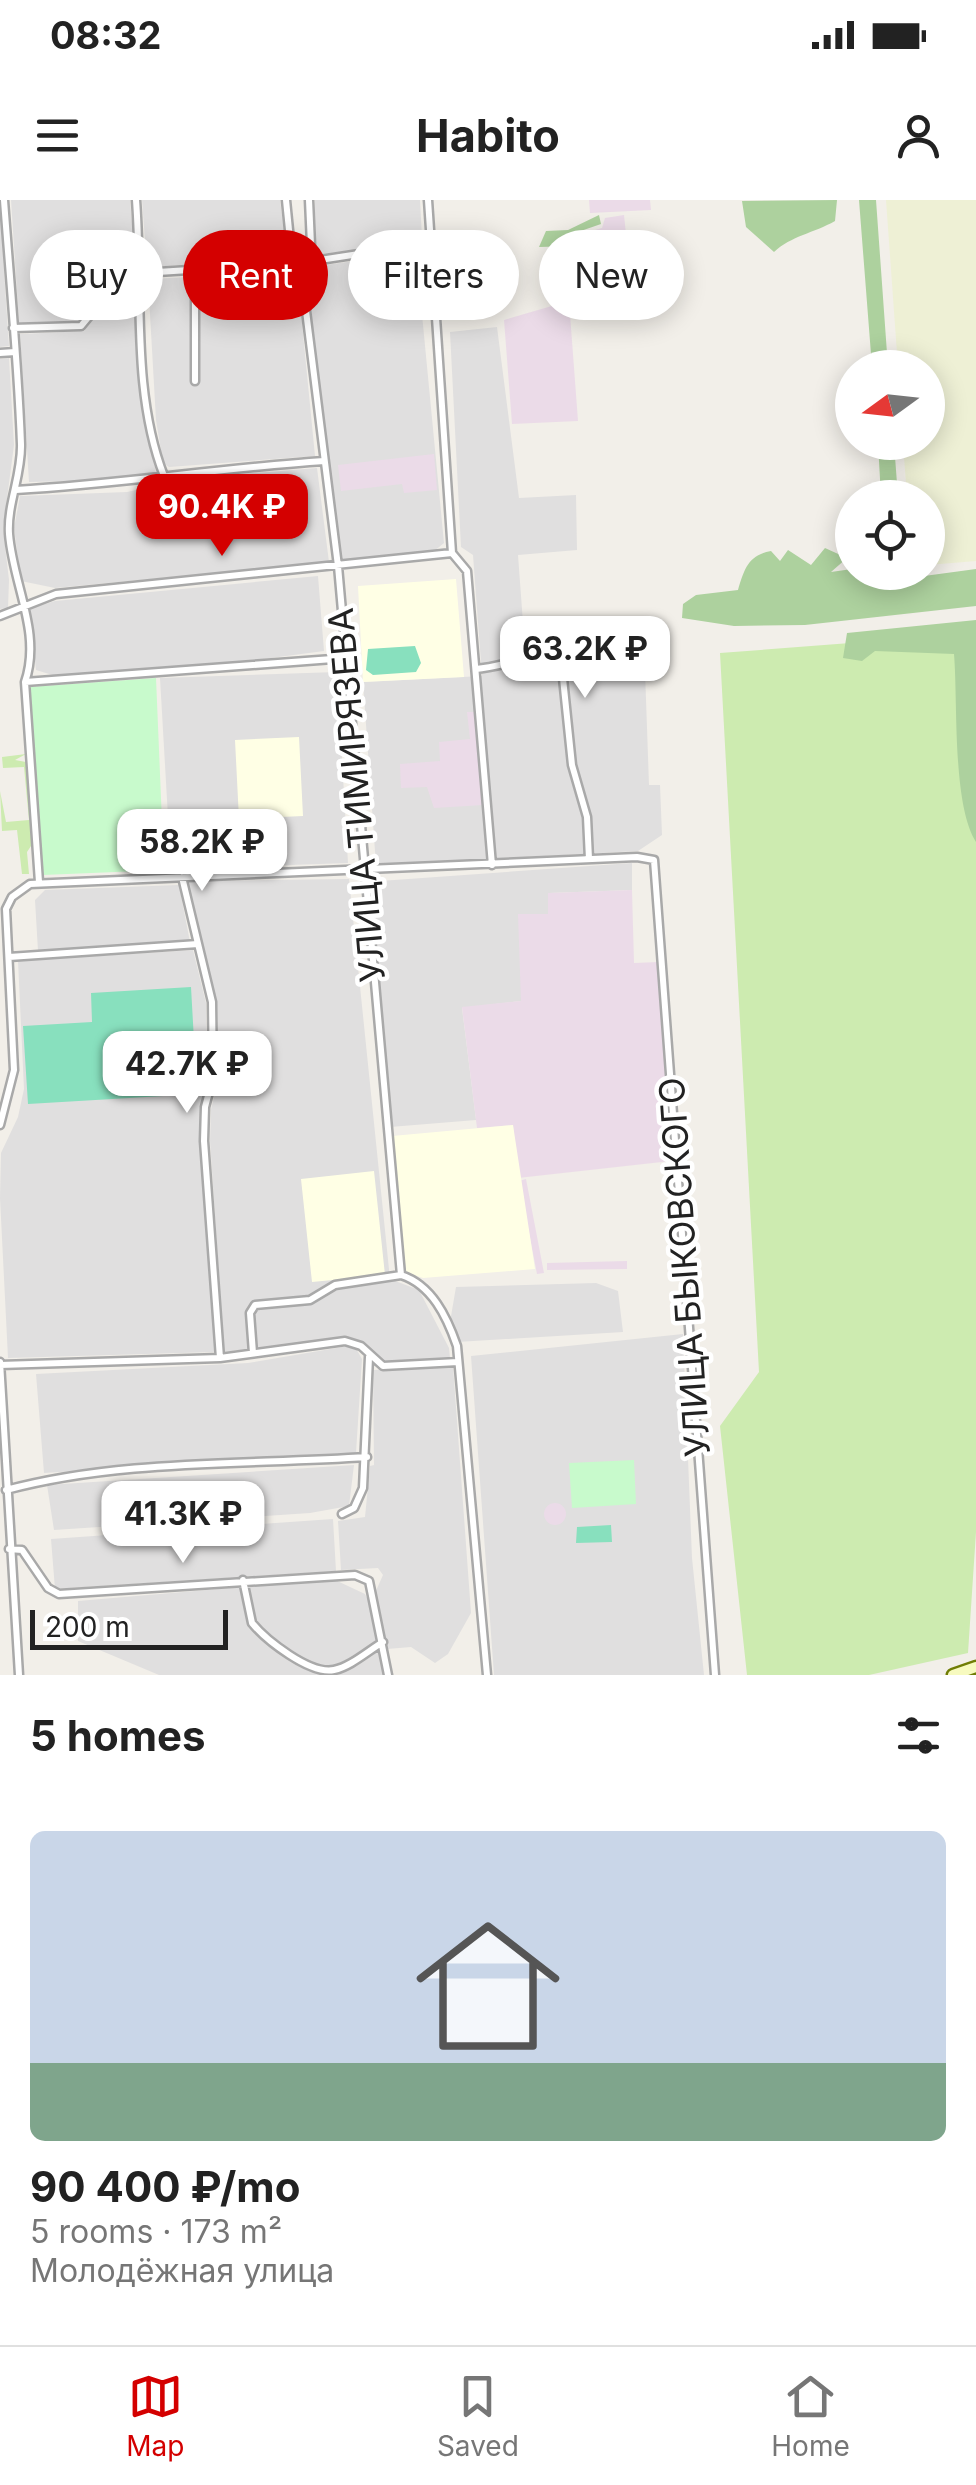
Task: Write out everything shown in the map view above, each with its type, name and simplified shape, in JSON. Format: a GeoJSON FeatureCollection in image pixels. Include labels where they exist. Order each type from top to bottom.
{"type":"FeatureCollection","features":[{"type":"Feature","properties":{"kind":"main road"},"geometry":{"type":"LineString","coordinates":[[953,1675],[976,1667]]}},
{"type":"Feature","properties":{"kind":"street"},"geometry":{"type":"LineString","coordinates":[[4,200],[21,444],[10,536],[14,574],[26,604],[32,664],[25,682],[38,882]]}},
{"type":"Feature","properties":{"kind":"street"},"geometry":{"type":"LineString","coordinates":[[136,200],[138,230]]}},
{"type":"Feature","properties":{"kind":"street","name":"УЛИЦА ТИМИРЯЗЕВА"},"geometry":{"type":"LineString","coordinates":[[286,200],[289,230]]}},
{"type":"Feature","properties":{"kind":"street"},"geometry":{"type":"LineString","coordinates":[[308,200],[310,230]]}},
{"type":"Feature","properties":{"kind":"street"},"geometry":{"type":"LineString","coordinates":[[428,200],[430,230]]}},
{"type":"Feature","properties":{"kind":"street"},"geometry":{"type":"LineString","coordinates":[[14,328],[82,326],[87,320]]}},
{"type":"Feature","properties":{"kind":"street"},"geometry":{"type":"LineString","coordinates":[[144,320],[148,401],[164,477]]}},
{"type":"Feature","properties":{"kind":"street"},"geometry":{"type":"LineString","coordinates":[[195,320],[195,381]]}},
{"type":"Feature","properties":{"kind":"street","name":"УЛИЦА ТИМИРЯЗЕВА"},"geometry":{"type":"LineString","coordinates":[[307,320],[338,566],[362,871],[401,1275]]}},
{"type":"Feature","properties":{"kind":"street"},"geometry":{"type":"LineString","coordinates":[[436,320],[452,553],[467,570],[492,865]]}},
{"type":"Feature","properties":{"kind":"street"},"geometry":{"type":"LineString","coordinates":[[0,353],[15,352]]}},
{"type":"Feature","properties":{"kind":"street"},"geometry":{"type":"LineString","coordinates":[[16,490],[120,484],[324,461]]}},
{"type":"Feature","properties":{"kind":"street"},"geometry":{"type":"LineString","coordinates":[[0,616],[56,594],[452,553]]}},
{"type":"Feature","properties":{"kind":"street"},"geometry":{"type":"LineString","coordinates":[[25,682],[346,658]]}},
{"type":"Feature","properties":{"kind":"street"},"geometry":{"type":"LineString","coordinates":[[0,1126],[14,1070],[7,904],[21,889],[38,882],[589,860],[586,816],[572,765],[562,659],[528,658],[508,666],[476,669]]}},
{"type":"Feature","properties":{"kind":"street","name":"УЛИЦА БЫКОВСКОГО"},"geometry":{"type":"LineString","coordinates":[[589,860],[654,860],[714,1675]]}},
{"type":"Feature","properties":{"kind":"street"},"geometry":{"type":"LineString","coordinates":[[182,877],[212,1002],[213,1077],[205,1108],[204,1142],[220,1358]]}},
{"type":"Feature","properties":{"kind":"street"},"geometry":{"type":"LineString","coordinates":[[10,956],[198,944]]}},
{"type":"Feature","properties":{"kind":"street"},"geometry":{"type":"LineString","coordinates":[[252,1354],[250,1312],[254,1306],[310,1300],[335,1285],[401,1275],[421,1285],[436,1302],[453,1334],[458,1362],[487,1675]]}},
{"type":"Feature","properties":{"kind":"street"},"geometry":{"type":"LineString","coordinates":[[19,1675],[0,1363],[220,1358],[345,1341],[392,1366],[458,1362]]}},
{"type":"Feature","properties":{"kind":"street"},"geometry":{"type":"LineString","coordinates":[[342,1514],[354,1508],[363,1488],[369,1356]]}},
{"type":"Feature","properties":{"kind":"street"},"geometry":{"type":"LineString","coordinates":[[6,1490],[49,1478],[367,1457]]}},
{"type":"Feature","properties":{"kind":"street"},"geometry":{"type":"LineString","coordinates":[[9,1548],[22,1550],[48,1588],[60,1594],[338,1574],[369,1580],[388,1675]]}},
{"type":"Feature","properties":{"kind":"street"},"geometry":{"type":"LineString","coordinates":[[244,1580],[252,1623],[308,1664],[322,1670],[339,1669],[382,1642]]}},
{"type":"Feature","properties":{"kind":"shaded area"},"geometry":{"type":"Polygon","coordinates":[[[11,200],[130,200],[133,230],[30,230],[30,320],[80,320],[19,324],[11,200]]]}},
{"type":"Feature","properties":{"kind":"shaded area"},"geometry":{"type":"Polygon","coordinates":[[[142,200],[280,200],[284,230],[183,230],[183,265],[163,266],[163,230],[144,230],[142,200]]]}},
{"type":"Feature","properties":{"kind":"shaded area"},"geometry":{"type":"Polygon","coordinates":[[[315,200],[420,200],[422,230],[348,230],[348,251],[328,253],[328,230],[314,230],[315,200]]]}},
{"type":"Feature","properties":{"kind":"shaded area"},"geometry":{"type":"Polygon","coordinates":[[[589,200],[650,200],[651,210],[590,213],[589,200]]]}},
{"type":"Feature","properties":{"kind":"shaded area"},"geometry":{"type":"Polygon","coordinates":[[[886,200],[976,200],[976,561],[945,564],[945,480],[906,480],[904,460],[945,460],[945,350],[897,350],[886,200]]]}},
{"type":"Feature","properties":{"kind":"shaded area"},"geometry":{"type":"Polygon","coordinates":[[[0,210],[9,346],[0,347],[0,210]]]}},
{"type":"Feature","properties":{"kind":"shaded area"},"geometry":{"type":"Polygon","coordinates":[[[624,215],[626,230],[595,230],[602,228],[605,218],[624,215]]]}},
{"type":"Feature","properties":{"kind":"shaded area"},"geometry":{"type":"Polygon","coordinates":[[[348,262],[348,320],[423,320],[444,543],[433,552],[340,561],[312,320],[328,320],[328,265],[348,262]]]}},
{"type":"Feature","properties":{"kind":"shaded area"},"geometry":{"type":"Polygon","coordinates":[[[183,277],[183,320],[302,320],[315,456],[169,467],[163,463],[156,420],[150,320],[163,320],[163,278],[183,277]]]}},
{"type":"Feature","properties":{"kind":"shaded area"},"geometry":{"type":"Polygon","coordinates":[[[539,310],[539,320],[570,320],[578,421],[512,424],[504,320],[519,320],[519,316],[539,310]]]}},
{"type":"Feature","properties":{"kind":"shaded area"},"geometry":{"type":"Polygon","coordinates":[[[93,320],[136,320],[137,362],[156,473],[125,480],[29,482],[20,334],[84,331],[93,320]]]}},
{"type":"Feature","properties":{"kind":"shaded area"},"geometry":{"type":"Polygon","coordinates":[[[497,327],[519,498],[576,495],[577,550],[518,555],[525,650],[644,642],[649,785],[660,785],[662,835],[638,851],[376,865],[363,682],[482,676],[473,555],[461,547],[450,332],[497,327]]]}},
{"type":"Feature","properties":{"kind":"shaded area"},"geometry":{"type":"Polygon","coordinates":[[[9,358],[14,445],[3,529],[8,608],[0,609],[0,359],[9,358]]]}},
{"type":"Feature","properties":{"kind":"shaded area"},"geometry":{"type":"Polygon","coordinates":[[[434,454],[437,490],[404,493],[402,484],[341,491],[338,465],[434,454]]]}},
{"type":"Feature","properties":{"kind":"shaded area"},"geometry":{"type":"Polygon","coordinates":[[[317,468],[329,562],[55,588],[21,581],[14,528],[20,496],[127,492],[191,478],[317,468]]]}},
{"type":"Feature","properties":{"kind":"shaded area"},"geometry":{"type":"Polygon","coordinates":[[[250,513],[251,523],[192,528],[191,518],[250,513]]]}},
{"type":"Feature","properties":{"kind":"shaded area"},"geometry":{"type":"Polygon","coordinates":[[[318,576],[324,651],[202,667],[59,677],[36,670],[29,609],[55,601],[318,576]]]}},
{"type":"Feature","properties":{"kind":"shaded area"},"geometry":{"type":"Polygon","coordinates":[[[456,579],[464,677],[363,682],[358,586],[456,579]]]}},
{"type":"Feature","properties":{"kind":"shaded area"},"geometry":{"type":"Polygon","coordinates":[[[337,672],[348,863],[171,869],[160,678],[337,672]]]}},
{"type":"Feature","properties":{"kind":"shaded area"},"geometry":{"type":"Polygon","coordinates":[[[467,712],[474,712],[479,735],[483,805],[434,808],[427,787],[401,788],[400,764],[440,761],[439,742],[470,739],[467,712]]]}},
{"type":"Feature","properties":{"kind":"shaded area"},"geometry":{"type":"Polygon","coordinates":[[[299,737],[303,816],[239,819],[235,740],[299,737]]]}},
{"type":"Feature","properties":{"kind":"shaded area"},"geometry":{"type":"Polygon","coordinates":[[[632,863],[632,890],[549,893],[549,914],[521,1001],[462,1008],[476,1120],[390,1127],[366,882],[632,863]]]}},
{"type":"Feature","properties":{"kind":"shaded area"},"geometry":{"type":"Polygon","coordinates":[[[349,879],[390,1279],[419,1290],[449,1348],[450,1358],[384,1363],[348,1337],[224,1352],[210,1141],[211,1109],[219,1078],[217,1002],[189,897],[189,881],[349,879]]]}},
{"type":"Feature","properties":{"kind":"shaded area"},"geometry":{"type":"Polygon","coordinates":[[[179,885],[190,942],[38,951],[35,900],[45,890],[179,885]]]}},
{"type":"Feature","properties":{"kind":"shaded area"},"geometry":{"type":"Polygon","coordinates":[[[632,890],[634,963],[659,962],[671,1161],[518,1178],[513,1125],[477,1128],[462,1007],[521,1001],[518,914],[548,914],[548,893],[632,890]]]}},
{"type":"Feature","properties":{"kind":"shaded area"},"geometry":{"type":"Polygon","coordinates":[[[193,950],[206,1003],[207,1077],[201,1105],[215,1352],[8,1358],[1,1153],[18,1117],[24,1089],[18,961],[193,950]]]}},
{"type":"Feature","properties":{"kind":"shaded area"},"geometry":{"type":"Polygon","coordinates":[[[513,1125],[535,1269],[423,1278],[406,1272],[392,1136],[513,1125]]]}},
{"type":"Feature","properties":{"kind":"shaded area"},"geometry":{"type":"Polygon","coordinates":[[[374,1171],[385,1275],[312,1282],[301,1179],[374,1171]]]}},
{"type":"Feature","properties":{"kind":"shaded area"},"geometry":{"type":"Polygon","coordinates":[[[526,1179],[544,1273],[537,1274],[519,1181],[526,1179]]]}},
{"type":"Feature","properties":{"kind":"shaded area"},"geometry":{"type":"Polygon","coordinates":[[[627,1261],[627,1269],[547,1270],[547,1263],[627,1261]]]}},
{"type":"Feature","properties":{"kind":"shaded area"},"geometry":{"type":"Polygon","coordinates":[[[596,1283],[618,1291],[623,1332],[457,1342],[450,1322],[456,1287],[596,1283]]]}},
{"type":"Feature","properties":{"kind":"shaded area"},"geometry":{"type":"Polygon","coordinates":[[[683,1334],[692,1558],[704,1675],[494,1675],[471,1356],[683,1334]]]}},
{"type":"Feature","properties":{"kind":"shaded area"},"geometry":{"type":"Polygon","coordinates":[[[354,1345],[362,1359],[356,1453],[44,1473],[36,1374],[248,1363],[354,1345]]]}},
{"type":"Feature","properties":{"kind":"shaded area"},"geometry":{"type":"Polygon","coordinates":[[[453,1366],[471,1613],[448,1654],[435,1663],[411,1647],[387,1649],[375,1593],[383,1575],[378,1568],[341,1570],[338,1521],[365,1517],[370,1466],[374,1465],[373,1370],[453,1366]]]}},
{"type":"Feature","properties":{"kind":"shaded area"},"geometry":{"type":"Polygon","coordinates":[[[354,1465],[349,1506],[310,1513],[54,1530],[47,1485],[354,1465]]]}},
{"type":"Feature","properties":{"kind":"shaded area"},"geometry":{"type":"Polygon","coordinates":[[[555,1503],[563,1506],[563,1522],[555,1525],[547,1522],[544,1514],[547,1506],[555,1503]]]}},
{"type":"Feature","properties":{"kind":"shaded area"},"geometry":{"type":"Polygon","coordinates":[[[333,1519],[336,1571],[55,1589],[51,1539],[333,1519]]]}},
{"type":"Feature","properties":{"kind":"shaded area"},"geometry":{"type":"Polygon","coordinates":[[[333,1579],[365,1594],[375,1613],[383,1675],[159,1675],[78,1641],[78,1601],[333,1579]]]}},
{"type":"Feature","properties":{"kind":"green space"},"geometry":{"type":"Polygon","coordinates":[[[837,200],[835,221],[774,252],[746,227],[742,201],[837,200]]]}},
{"type":"Feature","properties":{"kind":"green space"},"geometry":{"type":"Polygon","coordinates":[[[859,200],[876,200],[887,350],[871,350],[859,200]]]}},
{"type":"Feature","properties":{"kind":"green space"},"geometry":{"type":"Polygon","coordinates":[[[599,215],[601,224],[568,230],[599,215]]]}},
{"type":"Feature","properties":{"kind":"green space"},"geometry":{"type":"Polygon","coordinates":[[[879,460],[895,460],[897,480],[880,480],[879,460]]]}},
{"type":"Feature","properties":{"kind":"green space"},"geometry":{"type":"Polygon","coordinates":[[[825,548],[835,553],[835,568],[831,572],[835,571],[835,590],[945,590],[945,573],[976,569],[976,606],[805,625],[734,626],[682,618],[683,604],[696,595],[738,590],[745,570],[757,556],[771,551],[780,561],[788,550],[811,565],[825,548]]]}},
{"type":"Feature","properties":{"kind":"green space"},"geometry":{"type":"Polygon","coordinates":[[[976,620],[976,842],[968,825],[960,779],[954,654],[875,651],[862,661],[843,658],[847,633],[976,620]]]}},
{"type":"Feature","properties":{"kind":"green space"},"geometry":{"type":"Polygon","coordinates":[[[968,634],[976,745],[976,1532],[968,1653],[869,1675],[747,1675],[720,1426],[759,1372],[720,653],[968,634]]]}},
{"type":"Feature","properties":{"kind":"green space"},"geometry":{"type":"Polygon","coordinates":[[[415,646],[421,663],[416,672],[373,675],[366,670],[368,649],[415,646]]]}},
{"type":"Feature","properties":{"kind":"green space"},"geometry":{"type":"Polygon","coordinates":[[[156,678],[164,870],[43,875],[29,687],[156,678]]]}},
{"type":"Feature","properties":{"kind":"green space"},"geometry":{"type":"Polygon","coordinates":[[[26,754],[15,760],[26,762],[33,843],[27,852],[29,874],[22,874],[17,830],[2,831],[0,791],[6,822],[29,820],[24,767],[3,768],[2,757],[26,754]]]}},
{"type":"Feature","properties":{"kind":"green space"},"geometry":{"type":"Polygon","coordinates":[[[191,987],[197,1094],[28,1104],[23,1026],[92,1022],[91,993],[191,987]]]}},
{"type":"Feature","properties":{"kind":"green space"},"geometry":{"type":"Polygon","coordinates":[[[634,1460],[636,1504],[572,1508],[569,1463],[634,1460]]]}},
{"type":"Feature","properties":{"kind":"green space"},"geometry":{"type":"Polygon","coordinates":[[[611,1525],[612,1542],[576,1543],[577,1527],[611,1525]]]}}]}
